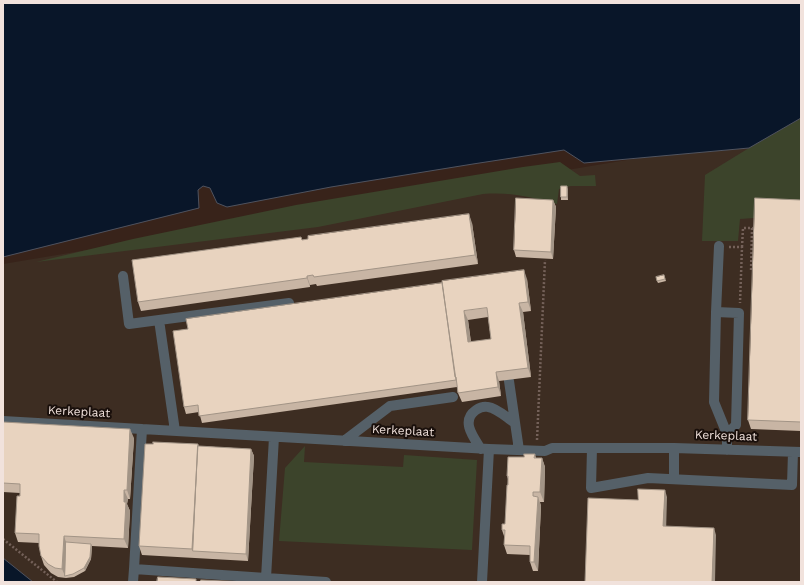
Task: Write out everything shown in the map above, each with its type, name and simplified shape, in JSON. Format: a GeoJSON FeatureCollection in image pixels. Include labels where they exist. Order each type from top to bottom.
{"type":"FeatureCollection","features":[{"type":"Feature","properties":{"kind":"street"},"geometry":{"type":"LineString","coordinates":[[719,246],[714,402],[727,434],[727,450]]}},
{"type":"Feature","properties":{"kind":"street"},"geometry":{"type":"LineString","coordinates":[[123,276],[129,324],[289,302]]}},
{"type":"Feature","properties":{"kind":"street"},"geometry":{"type":"LineString","coordinates":[[716,312],[739,313],[736,425],[727,434]]}},
{"type":"Feature","properties":{"kind":"street"},"geometry":{"type":"LineString","coordinates":[[159,320],[175,431]]}},
{"type":"Feature","properties":{"kind":"street"},"geometry":{"type":"LineString","coordinates":[[509,381],[519,450]]}},
{"type":"Feature","properties":{"kind":"street"},"geometry":{"type":"LineString","coordinates":[[344,441],[390,406],[453,397]]}},
{"type":"Feature","properties":{"kind":"street"},"geometry":{"type":"LineString","coordinates":[[482,582],[485,449],[470,431],[468,426],[469,421],[474,412],[483,407],[488,407],[515,423]]}},
{"type":"Feature","properties":{"kind":"street","name":"Kerkeplaat"},"geometry":{"type":"LineString","coordinates":[[3,421],[485,449],[545,451],[552,448],[674,448],[797,452]]}},
{"type":"Feature","properties":{"kind":"street"},"geometry":{"type":"LineString","coordinates":[[133,582],[142,429]]}},
{"type":"Feature","properties":{"kind":"street"},"geometry":{"type":"LineString","coordinates":[[266,578],[274,437]]}},
{"type":"Feature","properties":{"kind":"street"},"geometry":{"type":"LineString","coordinates":[[592,448],[591,488],[648,478],[674,478],[792,485],[797,452]]}},
{"type":"Feature","properties":{"kind":"street"},"geometry":{"type":"LineString","coordinates":[[674,448],[674,478]]}},
{"type":"Feature","properties":{"kind":"street"},"geometry":{"type":"LineString","coordinates":[[134,569],[326,582]]}},
{"type":"Feature","properties":{"kind":"path"},"geometry":{"type":"LineString","coordinates":[[739,313],[743,228],[752,228],[751,271]]}},
{"type":"Feature","properties":{"kind":"path"},"geometry":{"type":"LineString","coordinates":[[719,246],[742,247]]}},
{"type":"Feature","properties":{"kind":"path"},"geometry":{"type":"LineString","coordinates":[[537,450],[545,260]]}},
{"type":"Feature","properties":{"kind":"path"},"geometry":{"type":"LineString","coordinates":[[3,539],[57,582]]}},
{"type":"Feature","properties":{"kind":"shaded area"},"geometry":{"type":"Polygon","coordinates":[[[801,131],[801,582],[3,581],[3,264],[801,131]]]}},
{"type":"Feature","properties":{"kind":"green space"},"geometry":{"type":"Polygon","coordinates":[[[801,118],[801,201],[754,218],[740,219],[738,241],[702,241],[705,175],[801,118]]]}},
{"type":"Feature","properties":{"kind":"green space"},"geometry":{"type":"Polygon","coordinates":[[[560,162],[580,176],[595,175],[596,186],[571,186],[559,189],[557,204],[512,194],[483,194],[318,227],[36,262],[133,239],[296,205],[560,162]]]}},
{"type":"Feature","properties":{"kind":"green space"},"geometry":{"type":"Polygon","coordinates":[[[305,446],[304,462],[403,467],[404,455],[477,460],[472,550],[279,541],[285,468],[305,446]]]}},
{"type":"Feature","properties":{"kind":"water"},"geometry":{"type":"Polygon","coordinates":[[[3,3],[801,3],[801,118],[749,148],[584,163],[564,150],[331,187],[227,207],[217,203],[210,188],[203,186],[198,190],[199,208],[3,257],[3,3]]]}},
{"type":"Feature","properties":{"kind":"water"},"geometry":{"type":"Polygon","coordinates":[[[3,558],[33,582],[3,582],[3,558]]]}},
{"type":"Feature","properties":{"kind":"building"},"geometry":{"type":"Polygon","coordinates":[[[561,186],[567,186],[567,197],[561,197],[561,186]]]}},
{"type":"Feature","properties":{"kind":"building"},"geometry":{"type":"Polygon","coordinates":[[[516,198],[553,200],[551,252],[514,250],[516,198]]]}},
{"type":"Feature","properties":{"kind":"building"},"geometry":{"type":"Polygon","coordinates":[[[755,198],[801,200],[801,422],[748,420],[755,198]]]}},
{"type":"Feature","properties":{"kind":"building"},"geometry":{"type":"Polygon","coordinates":[[[469,214],[475,255],[314,277],[313,275],[307,276],[307,278],[138,302],[132,260],[301,237],[302,240],[308,239],[308,236],[469,214]]]}},
{"type":"Feature","properties":{"kind":"building"},"geometry":{"type":"Polygon","coordinates":[[[524,270],[528,302],[519,303],[528,368],[496,372],[498,387],[458,393],[442,281],[524,270]],[[487,308],[464,311],[468,342],[491,339],[487,308]]]}},
{"type":"Feature","properties":{"kind":"building"},"geometry":{"type":"Polygon","coordinates":[[[664,275],[665,279],[657,281],[656,277],[664,275]]]}},
{"type":"Feature","properties":{"kind":"building"},"geometry":{"type":"Polygon","coordinates":[[[442,283],[456,380],[199,416],[198,405],[184,407],[173,331],[188,329],[186,319],[442,283]]]}},
{"type":"Feature","properties":{"kind":"building"},"geometry":{"type":"Polygon","coordinates":[[[3,422],[130,429],[127,490],[124,490],[124,502],[126,502],[124,539],[64,536],[62,569],[55,568],[48,564],[41,556],[39,534],[15,533],[17,496],[20,496],[20,484],[3,483],[3,422]]]}},
{"type":"Feature","properties":{"kind":"building"},"geometry":{"type":"Polygon","coordinates":[[[153,442],[198,444],[192,549],[139,546],[145,444],[153,444],[153,442]]]}},
{"type":"Feature","properties":{"kind":"building"},"geometry":{"type":"Polygon","coordinates":[[[198,446],[251,449],[246,554],[193,551],[198,446]]]}},
{"type":"Feature","properties":{"kind":"building"},"geometry":{"type":"Polygon","coordinates":[[[524,454],[535,454],[534,458],[542,458],[540,492],[533,492],[533,496],[538,497],[534,562],[530,562],[530,546],[504,545],[505,530],[502,530],[502,524],[505,524],[508,485],[508,457],[524,457],[524,454]]]}},
{"type":"Feature","properties":{"kind":"building"},"geometry":{"type":"Polygon","coordinates":[[[638,489],[665,490],[663,526],[714,528],[712,582],[585,582],[588,498],[638,500],[638,489]]]}},
{"type":"Feature","properties":{"kind":"building"},"geometry":{"type":"Polygon","coordinates":[[[66,542],[91,544],[90,557],[84,568],[73,574],[65,576],[66,542]]]}},
{"type":"Feature","properties":{"kind":"building"},"geometry":{"type":"Polygon","coordinates":[[[158,577],[196,579],[196,582],[157,582],[158,577]]]}},
{"type":"Feature","properties":{"kind":"building"},"geometry":{"type":"Polygon","coordinates":[[[201,580],[243,582],[201,582],[201,580]]]}}]}
